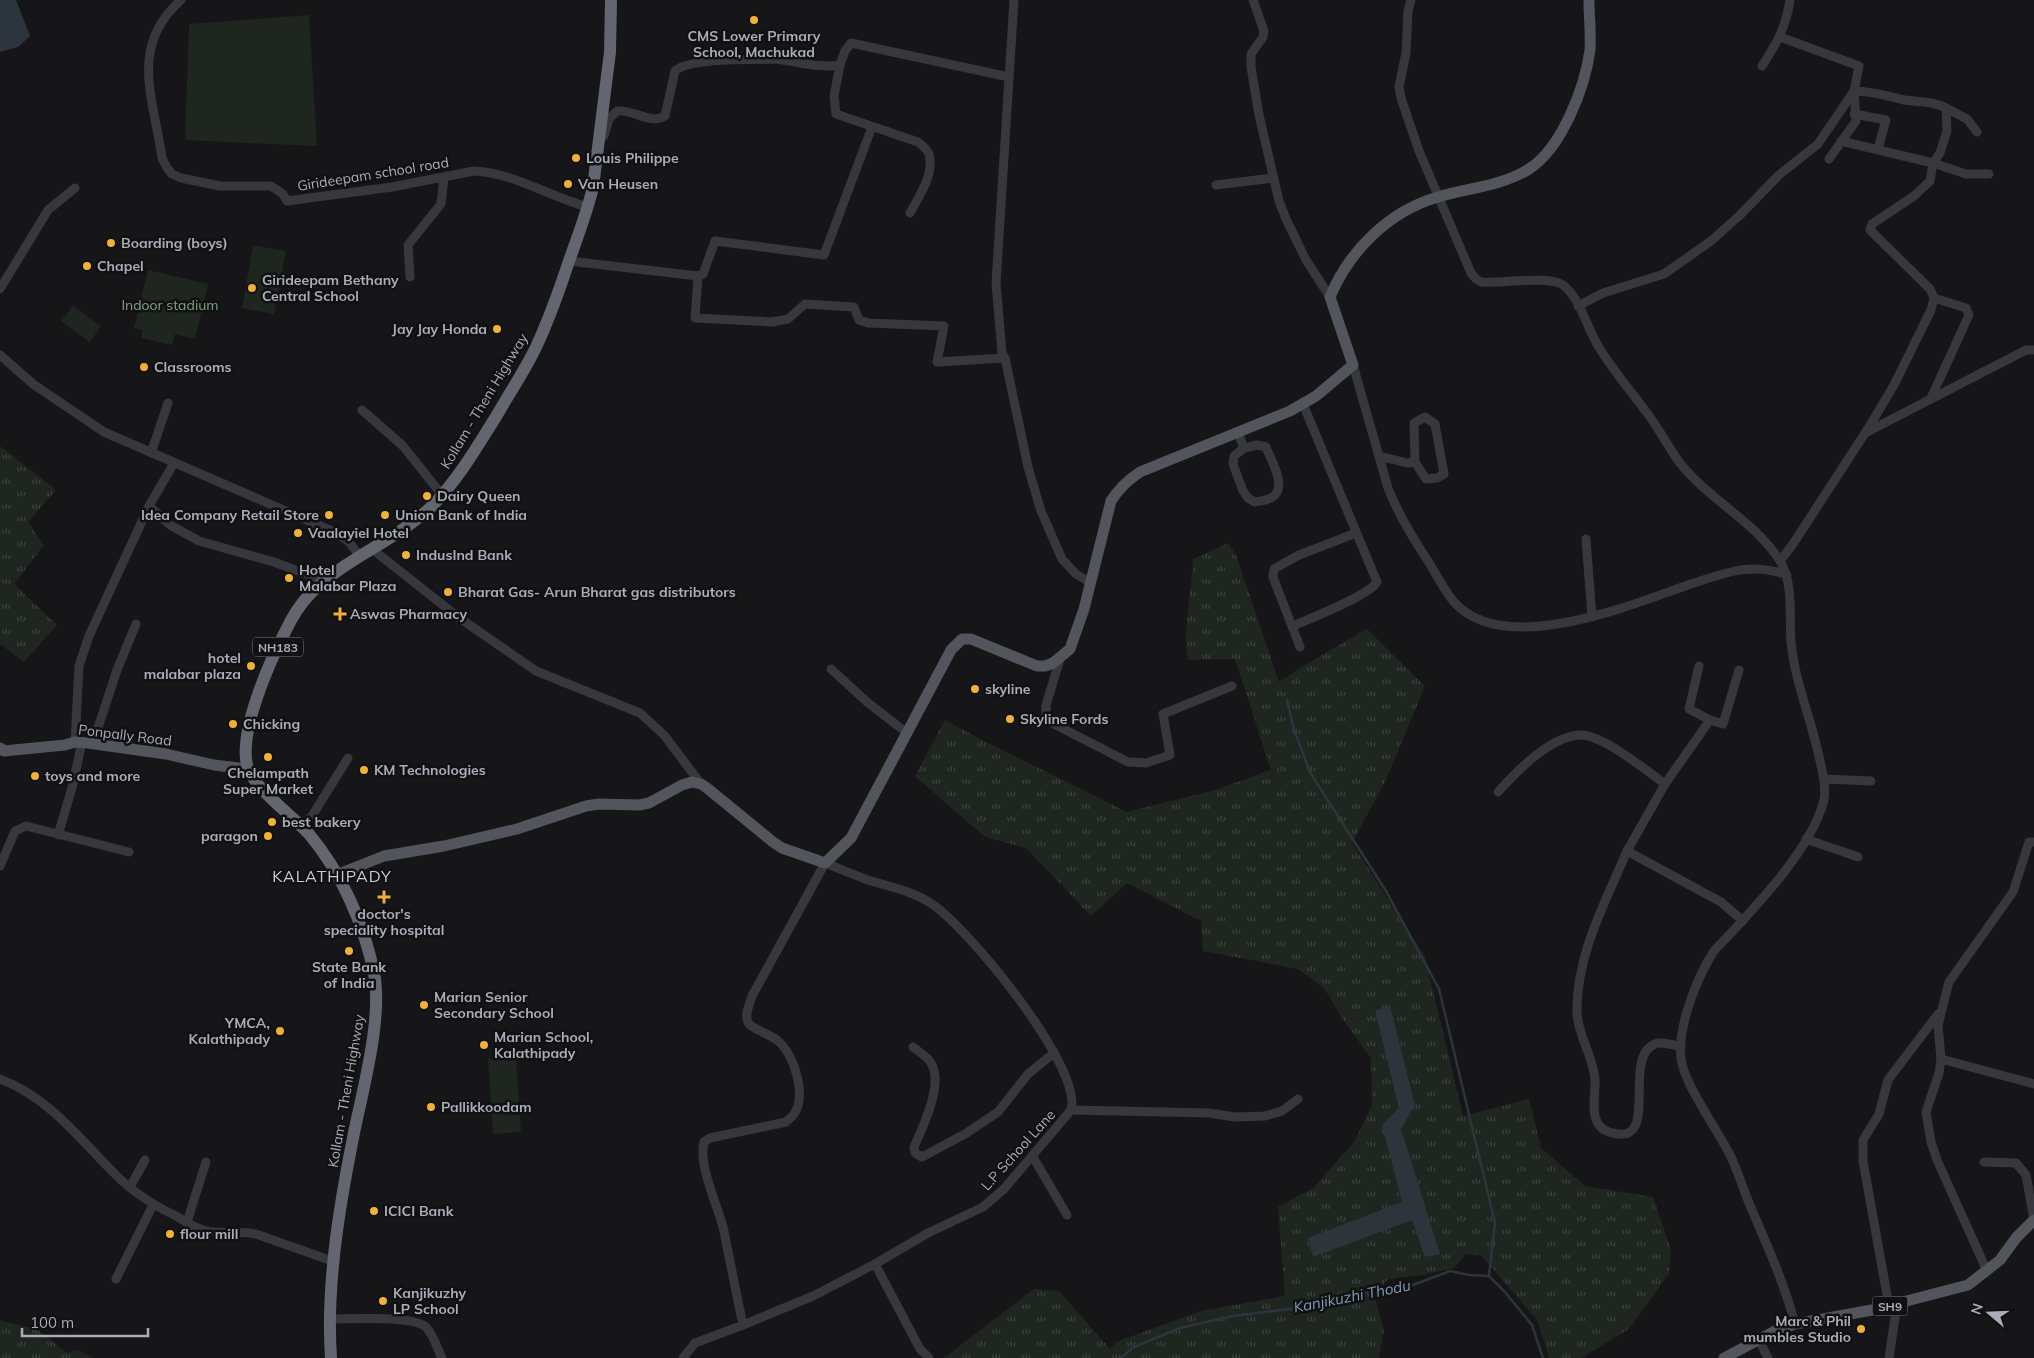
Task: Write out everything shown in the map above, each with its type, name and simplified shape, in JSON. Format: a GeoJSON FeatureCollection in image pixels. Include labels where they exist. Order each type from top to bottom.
{"type":"FeatureCollection","features":[{"type":"Feature","properties":{"kind":"highway","name":"Kollam - Theni Highway"},"geometry":{"type":"LineString","coordinates":[[331,1358],[330,1301],[349,1161],[372,1043],[376,1002],[375,976],[366,941],[336,875],[318,846],[301,826],[260,786],[247,768],[246,748],[249,727],[255,704],[272,660],[301,604],[325,581],[415,520],[442,495],[469,460],[526,366],[558,294],[588,207],[598,155],[610,52],[611,0]]}},
{"type":"Feature","properties":{"kind":"main road"},"geometry":{"type":"LineString","coordinates":[[336,875],[384,856],[444,846],[517,829],[586,806],[599,804],[640,805],[658,799],[682,785],[692,782],[700,784],[719,796],[746,822],[782,848],[826,863],[851,838],[951,650],[962,639],[971,639],[1037,666],[1045,666],[1070,649],[1084,609],[1111,501],[1118,490],[1129,479],[1140,472],[1238,433],[1303,404],[1329,386],[1353,365],[1330,297],[1344,269],[1370,239],[1408,208],[1438,197],[1509,179],[1529,169],[1547,153],[1571,112],[1584,82],[1590,48],[1589,0]]}},
{"type":"Feature","properties":{"kind":"main road","name":"Ponpally Road"},"geometry":{"type":"LineString","coordinates":[[1,750],[83,743],[166,754],[214,765],[247,768]]}},
{"type":"Feature","properties":{"kind":"main road","name":"SH9"},"geometry":{"type":"LineString","coordinates":[[1724,1358],[1775,1331],[1795,1324],[1893,1305],[1963,1287],[2000,1260],[2016,1238],[2034,1220]]}},
{"type":"Feature","properties":{"kind":"street","name":"Girideepam school road"},"geometry":{"type":"LineString","coordinates":[[181,0],[157,28],[149,53],[150,87],[162,158],[172,174],[199,183],[220,186],[271,186],[282,194],[287,201],[382,188],[474,172],[492,173],[588,207]]}},
{"type":"Feature","properties":{"kind":"street"},"geometry":{"type":"LineString","coordinates":[[1014,0],[996,283],[1002,353],[1005,358],[1028,468],[1042,511],[1062,559],[1076,574],[1091,583]]}},
{"type":"Feature","properties":{"kind":"street"},"geometry":{"type":"LineString","coordinates":[[1253,0],[1264,31],[1263,37],[1251,54],[1251,67],[1273,178],[1286,219],[1306,260],[1330,297]]}},
{"type":"Feature","properties":{"kind":"street"},"geometry":{"type":"LineString","coordinates":[[1411,0],[1408,11],[1406,53],[1399,87],[1419,151],[1454,236],[1476,280],[1487,282],[1556,282],[1563,285],[1578,306],[1598,347],[1644,409],[1687,472],[1698,484],[1758,535],[1780,561],[1787,576],[1794,659],[1797,677],[1816,740],[1824,779],[1824,800],[1806,839],[1766,894],[1714,951],[1708,961],[1687,1014],[1681,1047],[1681,1060],[1685,1074],[1732,1158],[1781,1280],[1795,1324]]}},
{"type":"Feature","properties":{"kind":"street"},"geometry":{"type":"LineString","coordinates":[[1762,66],[1780,38],[1788,15],[1790,0]]}},
{"type":"Feature","properties":{"kind":"street"},"geometry":{"type":"LineString","coordinates":[[1780,38],[1859,66],[1854,91],[1854,114],[1856,120],[1829,159]]}},
{"type":"Feature","properties":{"kind":"street"},"geometry":{"type":"LineString","coordinates":[[910,213],[926,180],[930,166],[928,152],[918,142],[836,114],[834,96],[840,65],[845,51],[851,43],[1009,78]]}},
{"type":"Feature","properties":{"kind":"street"},"geometry":{"type":"LineString","coordinates":[[598,155],[609,120],[617,111],[633,112],[650,118],[661,119],[665,116],[669,105],[675,71],[686,64],[783,60],[812,66],[840,65]]}},
{"type":"Feature","properties":{"kind":"street"},"geometry":{"type":"LineString","coordinates":[[1578,306],[1603,293],[1664,274],[1711,241],[1739,216],[1779,175],[1818,144],[1854,91]]}},
{"type":"Feature","properties":{"kind":"street"},"geometry":{"type":"LineString","coordinates":[[1854,91],[1871,91],[1904,100],[1937,103],[1967,119],[1978,132]]}},
{"type":"Feature","properties":{"kind":"street"},"geometry":{"type":"LineString","coordinates":[[1780,561],[1793,544],[1894,385],[1921,333],[1934,298],[1930,289],[1870,230],[1872,224],[1914,196],[1930,181],[1934,163],[1940,153],[1947,131],[1946,108]]}},
{"type":"Feature","properties":{"kind":"street"},"geometry":{"type":"LineString","coordinates":[[1854,114],[1886,120],[1878,149]]}},
{"type":"Feature","properties":{"kind":"street"},"geometry":{"type":"LineString","coordinates":[[569,261],[698,276],[703,274],[715,241],[824,255],[872,127]]}},
{"type":"Feature","properties":{"kind":"street"},"geometry":{"type":"LineString","coordinates":[[1841,141],[1878,149],[1913,160],[1934,163],[1966,174],[1989,174]]}},
{"type":"Feature","properties":{"kind":"street"},"geometry":{"type":"LineString","coordinates":[[410,277],[408,245],[441,204],[444,177]]}},
{"type":"Feature","properties":{"kind":"street"},"geometry":{"type":"LineString","coordinates":[[1216,185],[1273,178]]}},
{"type":"Feature","properties":{"kind":"street"},"geometry":{"type":"LineString","coordinates":[[0,289],[48,210],[75,188]]}},
{"type":"Feature","properties":{"kind":"street"},"geometry":{"type":"LineString","coordinates":[[698,276],[695,318],[772,322],[788,319],[805,304],[854,307],[859,320],[868,323],[944,326],[937,362],[1005,358]]}},
{"type":"Feature","properties":{"kind":"street"},"geometry":{"type":"LineString","coordinates":[[1931,398],[1969,315],[1966,308],[1934,298]]}},
{"type":"Feature","properties":{"kind":"street"},"geometry":{"type":"LineString","coordinates":[[1864,434],[2026,350],[2034,350]]}},
{"type":"Feature","properties":{"kind":"street"},"geometry":{"type":"LineString","coordinates":[[0,355],[33,384],[104,432],[332,531],[348,541],[360,556]]}},
{"type":"Feature","properties":{"kind":"street"},"geometry":{"type":"LineString","coordinates":[[1353,365],[1388,488],[1399,513],[1454,602],[1480,619],[1507,626],[1534,626],[1592,617],[1733,571],[1763,568],[1787,576]]}},
{"type":"Feature","properties":{"kind":"street"},"geometry":{"type":"LineString","coordinates":[[150,453],[168,403]]}},
{"type":"Feature","properties":{"kind":"street"},"geometry":{"type":"LineString","coordinates":[[1293,626],[1354,598],[1375,586],[1377,582],[1303,404]]}},
{"type":"Feature","properties":{"kind":"street"},"geometry":{"type":"LineString","coordinates":[[362,410],[403,446],[442,495]]}},
{"type":"Feature","properties":{"kind":"street"},"geometry":{"type":"LineString","coordinates":[[1425,417],[1436,424],[1444,474],[1437,478],[1426,479],[1415,462],[1414,423],[1425,417]]}},
{"type":"Feature","properties":{"kind":"street"},"geometry":{"type":"LineString","coordinates":[[1238,433],[1244,448]]}},
{"type":"Feature","properties":{"kind":"street"},"geometry":{"type":"LineString","coordinates":[[1257,445],[1266,447],[1280,482],[1277,492],[1270,498],[1255,502],[1248,498],[1243,491],[1233,464],[1234,456],[1244,448],[1257,445]]}},
{"type":"Feature","properties":{"kind":"street"},"geometry":{"type":"LineString","coordinates":[[1379,456],[1407,463],[1415,462]]}},
{"type":"Feature","properties":{"kind":"street"},"geometry":{"type":"LineString","coordinates":[[83,743],[79,671],[84,650],[149,506],[174,463]]}},
{"type":"Feature","properties":{"kind":"street"},"geometry":{"type":"LineString","coordinates":[[149,506],[170,525],[199,541],[274,562],[325,581]]}},
{"type":"Feature","properties":{"kind":"street"},"geometry":{"type":"LineString","coordinates":[[1300,647],[1272,576],[1274,569],[1299,556],[1356,533]]}},
{"type":"Feature","properties":{"kind":"street"},"geometry":{"type":"LineString","coordinates":[[1586,539],[1592,617]]}},
{"type":"Feature","properties":{"kind":"street"},"geometry":{"type":"LineString","coordinates":[[372,549],[458,617],[536,671],[640,713],[664,735],[700,784]]}},
{"type":"Feature","properties":{"kind":"street"},"geometry":{"type":"LineString","coordinates":[[58,835],[83,743],[118,670],[136,624]]}},
{"type":"Feature","properties":{"kind":"street"},"geometry":{"type":"LineString","coordinates":[[1061,656],[1046,705],[1046,717],[1052,723],[1128,762],[1146,763],[1170,755],[1163,714],[1232,686]]}},
{"type":"Feature","properties":{"kind":"street"},"geometry":{"type":"LineString","coordinates":[[1700,666],[1690,709],[1710,720],[1723,724],[1738,670]]}},
{"type":"Feature","properties":{"kind":"street"},"geometry":{"type":"LineString","coordinates":[[831,669],[867,702],[907,733]]}},
{"type":"Feature","properties":{"kind":"street"},"geometry":{"type":"LineString","coordinates":[[1681,1047],[1655,1044],[1648,1050],[1641,1064],[1638,1085],[1638,1124],[1631,1132],[1624,1135],[1608,1132],[1598,1126],[1594,1117],[1594,1077],[1577,1015],[1578,988],[1590,937],[1627,851],[1665,784],[1710,720]]}},
{"type":"Feature","properties":{"kind":"street"},"geometry":{"type":"LineString","coordinates":[[1498,792],[1518,770],[1546,748],[1570,737],[1583,735],[1600,740],[1665,784]]}},
{"type":"Feature","properties":{"kind":"street"},"geometry":{"type":"LineString","coordinates":[[301,826],[312,816],[348,758]]}},
{"type":"Feature","properties":{"kind":"street"},"geometry":{"type":"LineString","coordinates":[[1824,779],[1871,781]]}},
{"type":"Feature","properties":{"kind":"street"},"geometry":{"type":"LineString","coordinates":[[0,866],[15,831],[26,826],[129,852]]}},
{"type":"Feature","properties":{"kind":"street"},"geometry":{"type":"LineString","coordinates":[[1806,839],[1858,857]]}},
{"type":"Feature","properties":{"kind":"street"},"geometry":{"type":"LineString","coordinates":[[1987,1271],[1937,1160],[1931,1142],[1926,1112],[1939,1073],[1938,1025],[1949,982],[2013,892],[2030,842],[2034,842]]}},
{"type":"Feature","properties":{"kind":"street"},"geometry":{"type":"LineString","coordinates":[[1627,851],[1720,902],[1742,921]]}},
{"type":"Feature","properties":{"kind":"street"},"geometry":{"type":"LineString","coordinates":[[743,1325],[722,1227],[702,1148],[704,1142],[710,1138],[786,1122],[794,1113],[798,1094],[795,1066],[787,1051],[778,1040],[751,1026],[747,1022],[746,1015],[752,996],[826,863]]}},
{"type":"Feature","properties":{"kind":"street","name":"L.P School Lane"},"geometry":{"type":"LineString","coordinates":[[683,1358],[695,1342],[743,1325],[813,1296],[875,1264],[928,1233],[984,1207],[1004,1189],[1033,1157],[1071,1110],[1073,1103],[1072,1091],[1054,1053],[995,967],[945,914],[918,897],[826,863]]}},
{"type":"Feature","properties":{"kind":"street"},"geometry":{"type":"LineString","coordinates":[[1889,1358],[1893,1305],[1863,1161],[1863,1140],[1879,1114],[1888,1080],[1942,1009]]}},
{"type":"Feature","properties":{"kind":"street"},"geometry":{"type":"LineString","coordinates":[[913,1048],[929,1060],[935,1073],[934,1094],[914,1147],[915,1153],[922,1157],[965,1134],[998,1112],[1028,1074],[1054,1053]]}},
{"type":"Feature","properties":{"kind":"street"},"geometry":{"type":"LineString","coordinates":[[1940,1059],[2034,1084]]}},
{"type":"Feature","properties":{"kind":"street"},"geometry":{"type":"LineString","coordinates":[[0,1079],[24,1092],[66,1122],[114,1174],[154,1205],[202,1230],[230,1233],[243,1231],[256,1234],[335,1262]]}},
{"type":"Feature","properties":{"kind":"street"},"geometry":{"type":"LineString","coordinates":[[1071,1110],[1209,1113],[1234,1117],[1266,1116],[1282,1111],[1298,1099]]}},
{"type":"Feature","properties":{"kind":"street"},"geometry":{"type":"LineString","coordinates":[[1033,1157],[1067,1215]]}},
{"type":"Feature","properties":{"kind":"street"},"geometry":{"type":"LineString","coordinates":[[130,1187],[144,1160]]}},
{"type":"Feature","properties":{"kind":"street"},"geometry":{"type":"LineString","coordinates":[[187,1222],[206,1162]]}},
{"type":"Feature","properties":{"kind":"street"},"geometry":{"type":"LineString","coordinates":[[1984,1162],[2016,1163],[2026,1175],[2034,1220]]}},
{"type":"Feature","properties":{"kind":"street"},"geometry":{"type":"LineString","coordinates":[[116,1279],[154,1205]]}},
{"type":"Feature","properties":{"kind":"street"},"geometry":{"type":"LineString","coordinates":[[875,1264],[920,1349],[930,1358]]}},
{"type":"Feature","properties":{"kind":"street"},"geometry":{"type":"LineString","coordinates":[[330,1319],[386,1319],[421,1324],[427,1328],[434,1339],[442,1358]]}},
{"type":"Feature","properties":{"kind":"street"},"geometry":{"type":"LineString","coordinates":[[1758,1340],[1768,1358]]}},
{"type":"Feature","properties":{"kind":"green space"},"geometry":{"type":"Polygon","coordinates":[[[309,15],[317,146],[185,140],[189,24],[309,15]]]}},
{"type":"Feature","properties":{"kind":"green space"},"geometry":{"type":"Polygon","coordinates":[[[253,245],[286,251],[274,314],[242,308],[253,245]]]}},
{"type":"Feature","properties":{"kind":"green space","name":"Indoor stadium"},"geometry":{"type":"Polygon","coordinates":[[[148,270],[208,284],[195,339],[175,334],[172,345],[141,338],[143,330],[134,328],[148,270]]]}},
{"type":"Feature","properties":{"kind":"green space"},"geometry":{"type":"Polygon","coordinates":[[[73,306],[101,326],[90,342],[61,321],[73,306]]]}},
{"type":"Feature","properties":{"kind":"green space"},"geometry":{"type":"Polygon","coordinates":[[[0,446],[56,490],[28,522],[44,545],[14,584],[57,625],[24,662],[0,644],[0,446]]]}},
{"type":"Feature","properties":{"kind":"green space"},"geometry":{"type":"Polygon","coordinates":[[[1228,543],[1236,555],[1279,682],[1367,629],[1425,686],[1386,780],[1352,843],[1425,957],[1463,1116],[1529,1099],[1541,1148],[1585,1186],[1653,1197],[1671,1250],[1669,1274],[1629,1329],[1581,1358],[1549,1358],[1537,1320],[1481,1255],[1466,1254],[1454,1268],[1423,1275],[1388,1279],[1374,1295],[1384,1330],[1379,1358],[944,1358],[1034,1289],[1059,1291],[1110,1349],[1116,1342],[1201,1311],[1285,1296],[1278,1207],[1313,1188],[1355,1141],[1372,1105],[1371,1058],[1342,1018],[1324,988],[1298,969],[1203,951],[1201,921],[1127,883],[1091,916],[1026,848],[985,837],[915,776],[945,720],[1126,812],[1212,791],[1271,770],[1235,659],[1188,660],[1186,637],[1193,559],[1228,543]]]}},
{"type":"Feature","properties":{"kind":"green space"},"geometry":{"type":"Polygon","coordinates":[[[516,1057],[521,1132],[493,1134],[488,1059],[516,1057]]]}},
{"type":"Feature","properties":{"kind":"green space"},"geometry":{"type":"Polygon","coordinates":[[[0,1320],[38,1330],[67,1353],[78,1350],[93,1358],[0,1358],[0,1320]]]}},
{"type":"Feature","properties":{"kind":"shaded area"},"geometry":{"type":"Polygon","coordinates":[[[0,0],[16,0],[30,36],[18,47],[0,52],[0,0]]]}},
{"type":"Feature","properties":{"kind":"shaded area"},"geometry":{"type":"Polygon","coordinates":[[[1390,1005],[1415,1105],[1401,1129],[1440,1254],[1425,1257],[1412,1220],[1313,1257],[1308,1238],[1402,1202],[1382,1125],[1399,1108],[1375,1011],[1390,1005]]]}},
{"type":"Feature","properties":{"kind":"waterway"},"geometry":{"type":"LineString","coordinates":[[1287,700],[1294,730],[1311,774],[1386,891],[1439,989],[1495,1223],[1489,1276]]}},
{"type":"Feature","properties":{"kind":"waterway","name":"Kanjikuzhi Thodu"},"geometry":{"type":"LineString","coordinates":[[1121,1358],[1134,1347],[1180,1328],[1233,1316],[1313,1306],[1375,1290],[1413,1285],[1450,1271],[1469,1275],[1489,1276],[1532,1325],[1543,1358]]}},
{"type":"Feature","properties":{"kind":"place","name":"CMS Lower Primary School, Machukad"},"geometry":{"type":"Point","coordinates":[754,20]}},
{"type":"Feature","properties":{"kind":"place","name":"Louis Philippe"},"geometry":{"type":"Point","coordinates":[576,158]}},
{"type":"Feature","properties":{"kind":"place","name":"Van Heusen"},"geometry":{"type":"Point","coordinates":[568,184]}},
{"type":"Feature","properties":{"kind":"place","name":"Boarding (boys)"},"geometry":{"type":"Point","coordinates":[111,243]}},
{"type":"Feature","properties":{"kind":"place","name":"Chapel"},"geometry":{"type":"Point","coordinates":[87,266]}},
{"type":"Feature","properties":{"kind":"place","name":"Girideepam Bethany Central School"},"geometry":{"type":"Point","coordinates":[252,288]}},
{"type":"Feature","properties":{"kind":"place","name":"Jay Jay Honda"},"geometry":{"type":"Point","coordinates":[497,329]}},
{"type":"Feature","properties":{"kind":"place","name":"Classrooms"},"geometry":{"type":"Point","coordinates":[144,367]}},
{"type":"Feature","properties":{"kind":"place","name":"Dairy Queen"},"geometry":{"type":"Point","coordinates":[427,496]}},
{"type":"Feature","properties":{"kind":"place","name":"Idea Company Retail Store"},"geometry":{"type":"Point","coordinates":[329,515]}},
{"type":"Feature","properties":{"kind":"place","name":"Union Bank of India"},"geometry":{"type":"Point","coordinates":[385,515]}},
{"type":"Feature","properties":{"kind":"place","name":"Vaalayiel Hotel"},"geometry":{"type":"Point","coordinates":[298,533]}},
{"type":"Feature","properties":{"kind":"place","name":"IndusInd Bank"},"geometry":{"type":"Point","coordinates":[406,555]}},
{"type":"Feature","properties":{"kind":"place","name":"Hotel Malabar Plaza"},"geometry":{"type":"Point","coordinates":[289,578]}},
{"type":"Feature","properties":{"kind":"place","name":"Bharat Gas- Arun Bharat gas distributors"},"geometry":{"type":"Point","coordinates":[448,592]}},
{"type":"Feature","properties":{"kind":"place","name":"Aswas Pharmacy"},"geometry":{"type":"Point","coordinates":[340,614]}},
{"type":"Feature","properties":{"kind":"place","name":"hotel malabar plaza"},"geometry":{"type":"Point","coordinates":[251,666]}},
{"type":"Feature","properties":{"kind":"place","name":"skyline"},"geometry":{"type":"Point","coordinates":[975,689]}},
{"type":"Feature","properties":{"kind":"place","name":"Skyline Fords"},"geometry":{"type":"Point","coordinates":[1010,719]}},
{"type":"Feature","properties":{"kind":"place","name":"Chicking"},"geometry":{"type":"Point","coordinates":[233,724]}},
{"type":"Feature","properties":{"kind":"place","name":"Chelampath Super Market"},"geometry":{"type":"Point","coordinates":[268,757]}},
{"type":"Feature","properties":{"kind":"place","name":"KM Technologies"},"geometry":{"type":"Point","coordinates":[364,770]}},
{"type":"Feature","properties":{"kind":"place","name":"toys and more"},"geometry":{"type":"Point","coordinates":[35,776]}},
{"type":"Feature","properties":{"kind":"place","name":"best bakery"},"geometry":{"type":"Point","coordinates":[272,822]}},
{"type":"Feature","properties":{"kind":"place","name":"paragon"},"geometry":{"type":"Point","coordinates":[268,836]}},
{"type":"Feature","properties":{"kind":"place","name":"doctor's speciality hospital"},"geometry":{"type":"Point","coordinates":[384,897]}},
{"type":"Feature","properties":{"kind":"place","name":"State Bank of India"},"geometry":{"type":"Point","coordinates":[349,951]}},
{"type":"Feature","properties":{"kind":"place","name":"Marian Senior Secondary School"},"geometry":{"type":"Point","coordinates":[424,1005]}},
{"type":"Feature","properties":{"kind":"place","name":"YMCA, Kalathipady"},"geometry":{"type":"Point","coordinates":[280,1031]}},
{"type":"Feature","properties":{"kind":"place","name":"Marian School, Kalathipady"},"geometry":{"type":"Point","coordinates":[484,1045]}},
{"type":"Feature","properties":{"kind":"place","name":"Pallikkoodam"},"geometry":{"type":"Point","coordinates":[431,1107]}},
{"type":"Feature","properties":{"kind":"place","name":"ICICI Bank"},"geometry":{"type":"Point","coordinates":[374,1211]}},
{"type":"Feature","properties":{"kind":"place","name":"flour mill"},"geometry":{"type":"Point","coordinates":[170,1234]}},
{"type":"Feature","properties":{"kind":"place","name":"Kanjikuzhy LP School"},"geometry":{"type":"Point","coordinates":[383,1301]}},
{"type":"Feature","properties":{"kind":"place","name":"Marc & Phil mumbles Studio"},"geometry":{"type":"Point","coordinates":[1861,1329]}},
{"type":"Feature","properties":{"kind":"district","name":"KALATHIPADY"},"geometry":{"type":"Point","coordinates":[332,876]}}]}
